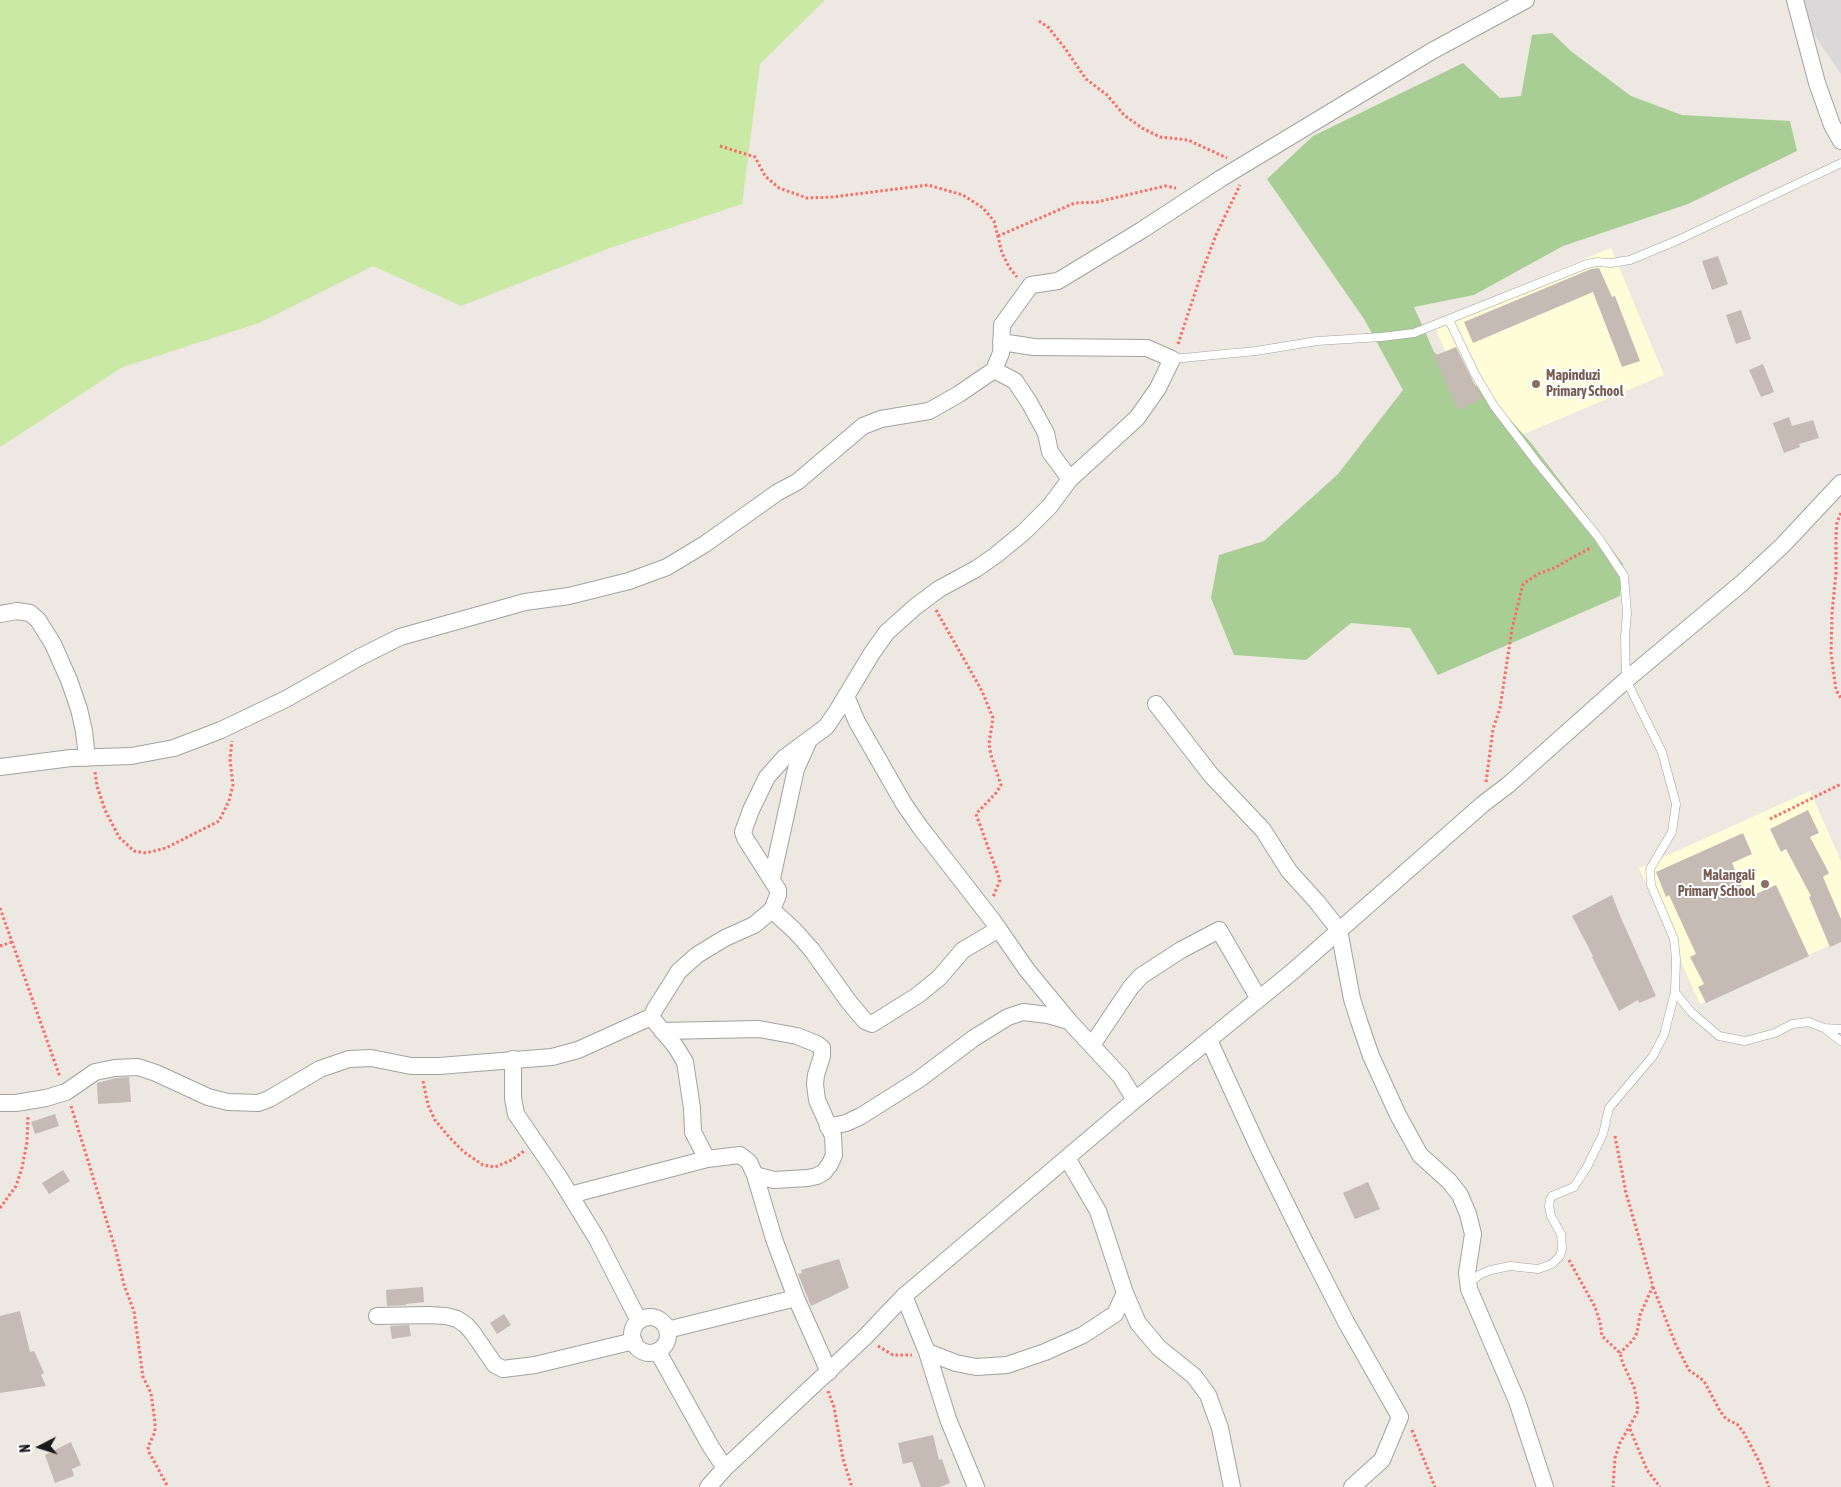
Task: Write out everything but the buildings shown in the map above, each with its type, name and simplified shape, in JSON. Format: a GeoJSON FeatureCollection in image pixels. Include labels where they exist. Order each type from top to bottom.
{"type":"FeatureCollection","features":[{"type":"Feature","properties":{"kind":"street"},"geometry":{"type":"LineString","coordinates":[[0,767],[72,758],[130,756],[174,748],[235,724],[286,699],[360,656],[400,637],[524,602],[569,596],[628,581],[667,568],[705,544],[778,492],[797,482],[863,426],[882,418],[929,411],[959,394],[994,370],[1001,353],[1002,325],[1031,285],[1058,281],[1432,51],[1526,0]]}},
{"type":"Feature","properties":{"kind":"street"},"geometry":{"type":"LineString","coordinates":[[1795,0],[1817,83],[1832,125],[1841,141]]}},
{"type":"Feature","properties":{"kind":"street"},"geometry":{"type":"LineString","coordinates":[[0,1103],[27,1101],[66,1092],[95,1072],[115,1068],[138,1067],[156,1072],[208,1097],[228,1102],[258,1103],[269,1100],[320,1069],[349,1059],[371,1058],[411,1066],[486,1063],[513,1059],[552,1057],[578,1050],[652,1017],[679,971],[697,955],[725,938],[754,925],[772,910],[778,890],[743,832],[767,777],[784,758],[826,727],[887,632],[928,597],[976,569],[1024,532],[1050,506],[1070,479],[1137,418],[1158,388],[1172,359],[1147,348],[1034,348],[1001,342]]}},
{"type":"Feature","properties":{"kind":"street"},"geometry":{"type":"LineString","coordinates":[[994,370],[1015,381],[1046,433],[1050,452],[1070,479]]}},
{"type":"Feature","properties":{"kind":"street"},"geometry":{"type":"LineString","coordinates":[[708,1487],[825,1376],[904,1296],[964,1243],[1258,999],[1483,804],[1508,785],[1626,680],[1742,583],[1783,545],[1841,483]]}},
{"type":"Feature","properties":{"kind":"street"},"geometry":{"type":"LineString","coordinates":[[0,614],[17,611],[30,613],[38,620],[53,644],[79,709],[90,758]]}},
{"type":"Feature","properties":{"kind":"street"},"geometry":{"type":"LineString","coordinates":[[846,696],[857,722],[904,804],[996,925],[1027,970],[1069,1021],[1121,1077],[1135,1100]]}},
{"type":"Feature","properties":{"kind":"street"},"geometry":{"type":"LineString","coordinates":[[1156,704],[1211,775],[1263,830],[1289,871],[1339,930],[1352,999],[1371,1056],[1398,1115],[1420,1156],[1449,1181],[1460,1195],[1468,1214],[1473,1234],[1467,1273],[1469,1289],[1517,1401],[1545,1487]]}},
{"type":"Feature","properties":{"kind":"street"},"geometry":{"type":"LineString","coordinates":[[772,878],[796,769],[809,740]]}},
{"type":"Feature","properties":{"kind":"street"},"geometry":{"type":"LineString","coordinates":[[772,910],[811,949],[849,1002],[865,1021],[872,1024],[918,995],[939,978],[964,950],[996,925]]}},
{"type":"Feature","properties":{"kind":"street"},"geometry":{"type":"LineString","coordinates":[[1092,1044],[1131,987],[1141,976],[1181,950],[1219,930],[1258,999]]}},
{"type":"Feature","properties":{"kind":"street"},"geometry":{"type":"LineString","coordinates":[[828,1127],[846,1123],[861,1116],[918,1080],[974,1038],[1008,1018],[1023,1012],[1030,1012],[1048,1014],[1069,1021]]}},
{"type":"Feature","properties":{"kind":"street"},"geometry":{"type":"LineString","coordinates":[[652,1017],[676,1047],[685,1062],[692,1108],[693,1132],[707,1159]]}},
{"type":"Feature","properties":{"kind":"street"},"geometry":{"type":"LineString","coordinates":[[662,1031],[759,1029],[797,1036],[822,1048],[822,1056],[816,1075],[816,1092],[817,1100],[833,1136],[834,1155],[830,1164],[824,1172],[808,1178],[774,1180],[755,1176]]}},
{"type":"Feature","properties":{"kind":"street"},"geometry":{"type":"LineString","coordinates":[[1209,1040],[1259,1149],[1306,1244],[1346,1322],[1400,1417],[1382,1460],[1352,1487]]}},
{"type":"Feature","properties":{"kind":"street"},"geometry":{"type":"LineString","coordinates":[[513,1059],[513,1098],[516,1114],[570,1195],[601,1246],[639,1321]]}},
{"type":"Feature","properties":{"kind":"street"},"geometry":{"type":"LineString","coordinates":[[570,1195],[707,1159],[740,1155],[749,1162],[755,1176],[774,1239],[825,1376]]}},
{"type":"Feature","properties":{"kind":"street"},"geometry":{"type":"LineString","coordinates":[[1067,1158],[1098,1211],[1125,1293],[1138,1323],[1159,1348],[1194,1376],[1208,1395],[1217,1420],[1232,1487]]}},
{"type":"Feature","properties":{"kind":"street"},"geometry":{"type":"LineString","coordinates":[[927,1352],[956,1363],[976,1367],[1007,1365],[1045,1352],[1083,1335],[1114,1314],[1125,1293]]}},
{"type":"Feature","properties":{"kind":"street"},"geometry":{"type":"LineString","coordinates":[[904,1296],[927,1352],[948,1419],[976,1487]]}},
{"type":"Feature","properties":{"kind":"street"},"geometry":{"type":"LineString","coordinates":[[668,1330],[796,1298]]}},
{"type":"Feature","properties":{"kind":"street"},"geometry":{"type":"LineString","coordinates":[[376,1316],[428,1314],[457,1319],[466,1325],[495,1365],[503,1369],[534,1365],[634,1341]]}},
{"type":"Feature","properties":{"kind":"street"},"geometry":{"type":"LineString","coordinates":[[648,1317],[656,1318],[662,1321],[668,1330],[668,1338],[665,1345],[658,1352],[649,1353],[641,1350],[634,1341],[633,1328],[639,1321],[648,1317]]}},
{"type":"Feature","properties":{"kind":"street"},"geometry":{"type":"LineString","coordinates":[[658,1352],[726,1468]]}},
{"type":"Feature","properties":{"kind":"lane"},"geometry":{"type":"LineString","coordinates":[[1172,359],[1414,333],[1586,264],[1597,262],[1611,264],[1630,260],[1676,241],[1841,163]]}},
{"type":"Feature","properties":{"kind":"lane"},"geometry":{"type":"LineString","coordinates":[[1449,320],[1474,374],[1494,406],[1602,542],[1624,576],[1627,613],[1625,636],[1626,680],[1662,752],[1676,804],[1672,832],[1650,869],[1652,885],[1674,939],[1676,959],[1676,992],[1664,1035],[1653,1056],[1609,1108],[1603,1134],[1587,1167],[1574,1187],[1552,1196],[1550,1200],[1551,1216],[1562,1234],[1560,1256],[1552,1264],[1538,1268],[1510,1266],[1491,1270],[1471,1282],[1469,1289]]}},
{"type":"Feature","properties":{"kind":"lane"},"geometry":{"type":"LineString","coordinates":[[1676,992],[1691,1012],[1719,1036],[1745,1041],[1776,1033],[1792,1024],[1809,1022],[1824,1028],[1841,1041]]}},
{"type":"Feature","properties":{"kind":"lane"},"geometry":{"type":"LineString","coordinates":[[1824,1028],[1841,1029]]}},
{"type":"Feature","properties":{"kind":"path"},"geometry":{"type":"LineString","coordinates":[[1039,21],[1048,27],[1086,79],[1107,95],[1124,115],[1160,137],[1188,140],[1244,165]]}},
{"type":"Feature","properties":{"kind":"path"},"geometry":{"type":"LineString","coordinates":[[720,146],[755,157],[765,176],[779,188],[807,198],[833,197],[928,185],[963,195],[983,208],[994,221],[1002,253],[1009,268],[1019,280],[1031,285]]}},
{"type":"Feature","properties":{"kind":"path"},"geometry":{"type":"LineString","coordinates":[[1172,359],[1216,235],[1241,184]]}},
{"type":"Feature","properties":{"kind":"path"},"geometry":{"type":"LineString","coordinates":[[998,236],[1075,203],[1096,202],[1166,186],[1202,191]]}},
{"type":"Feature","properties":{"kind":"path"},"geometry":{"type":"LineString","coordinates":[[1841,513],[1837,522],[1836,536],[1836,573],[1831,653],[1836,690],[1841,698]]}},
{"type":"Feature","properties":{"kind":"path"},"geometry":{"type":"LineString","coordinates":[[1483,804],[1493,728],[1500,708],[1512,629],[1523,584],[1538,574],[1554,568],[1602,542]]}},
{"type":"Feature","properties":{"kind":"path"},"geometry":{"type":"LineString","coordinates":[[928,597],[982,691],[993,718],[989,744],[1001,785],[976,814],[1000,880],[992,896],[996,925]]}},
{"type":"Feature","properties":{"kind":"path"},"geometry":{"type":"LineString","coordinates":[[90,758],[105,810],[119,837],[134,851],[146,853],[166,848],[219,821],[229,801],[233,785],[230,759],[235,724]]}},
{"type":"Feature","properties":{"kind":"path"},"geometry":{"type":"LineString","coordinates":[[1770,819],[1841,784]]}},
{"type":"Feature","properties":{"kind":"path"},"geometry":{"type":"LineString","coordinates":[[0,908],[66,1092],[104,1209],[124,1285],[134,1311],[143,1377],[151,1393],[155,1422],[155,1432],[148,1447],[168,1487]]}},
{"type":"Feature","properties":{"kind":"path"},"geometry":{"type":"LineString","coordinates":[[0,946],[12,942]]}},
{"type":"Feature","properties":{"kind":"path"},"geometry":{"type":"LineString","coordinates":[[420,1065],[428,1105],[435,1120],[464,1152],[482,1165],[495,1167],[512,1160],[525,1150],[533,1140]]}},
{"type":"Feature","properties":{"kind":"path"},"geometry":{"type":"LineString","coordinates":[[0,1208],[16,1186],[22,1168],[27,1142],[27,1101]]}},
{"type":"Feature","properties":{"kind":"path"},"geometry":{"type":"LineString","coordinates":[[1609,1108],[1626,1193],[1653,1286],[1676,1345],[1689,1370],[1704,1381],[1726,1419],[1737,1424],[1744,1433],[1760,1463],[1769,1487]]}},
{"type":"Feature","properties":{"kind":"path"},"geometry":{"type":"LineString","coordinates":[[1562,1249],[1595,1307],[1602,1336],[1620,1353],[1634,1387],[1638,1411],[1630,1429],[1620,1443],[1615,1458],[1613,1487]]}},
{"type":"Feature","properties":{"kind":"path"},"geometry":{"type":"LineString","coordinates":[[1620,1353],[1637,1333],[1640,1315],[1653,1286]]}},
{"type":"Feature","properties":{"kind":"path"},"geometry":{"type":"LineString","coordinates":[[865,1337],[893,1355],[904,1356],[927,1352]]}},
{"type":"Feature","properties":{"kind":"path"},"geometry":{"type":"LineString","coordinates":[[825,1376],[834,1406],[843,1459],[852,1487]]}},
{"type":"Feature","properties":{"kind":"path"},"geometry":{"type":"LineString","coordinates":[[1400,1417],[1410,1425],[1435,1487]]}},
{"type":"Feature","properties":{"kind":"path"},"geometry":{"type":"LineString","coordinates":[[1630,1429],[1647,1470],[1660,1487]]}},
{"type":"Feature","properties":{"kind":"shaded area"},"geometry":{"type":"Polygon","coordinates":[[[1790,0],[1841,0],[1841,74],[1790,0]]]}},
{"type":"Feature","properties":{"kind":"shaded area","name":"Mapinduzi Primary School"},"geometry":{"type":"Polygon","coordinates":[[[1611,248],[1664,375],[1486,450],[1433,322],[1611,248]]]}},
{"type":"Feature","properties":{"kind":"shaded area","name":"Malangali Primary School"},"geometry":{"type":"Polygon","coordinates":[[[1810,791],[1841,861],[1841,940],[1700,1004],[1639,868],[1810,791]]]}},
{"type":"Feature","properties":{"kind":"green space"},"geometry":{"type":"Polygon","coordinates":[[[0,0],[825,0],[760,64],[742,204],[610,248],[461,306],[373,266],[259,323],[123,367],[0,447],[0,0]]]}},
{"type":"Feature","properties":{"kind":"green space"},"geometry":{"type":"Polygon","coordinates":[[[1552,33],[1572,52],[1631,96],[1682,115],[1790,121],[1797,151],[1688,204],[1563,246],[1474,295],[1414,307],[1434,352],[1489,396],[1532,444],[1623,564],[1620,596],[1438,675],[1410,628],[1351,623],[1306,660],[1234,655],[1211,598],[1219,555],[1264,541],[1338,474],[1403,390],[1364,319],[1267,179],[1313,136],[1463,63],[1500,98],[1521,96],[1532,35],[1552,33]]]}},
{"type":"Feature","properties":{"kind":"place","name":"Mapinduzi Primary School"},"geometry":{"type":"Point","coordinates":[1536,384]}},
{"type":"Feature","properties":{"kind":"place","name":"Malangali Primary School"},"geometry":{"type":"Point","coordinates":[1765,884]}}]}
